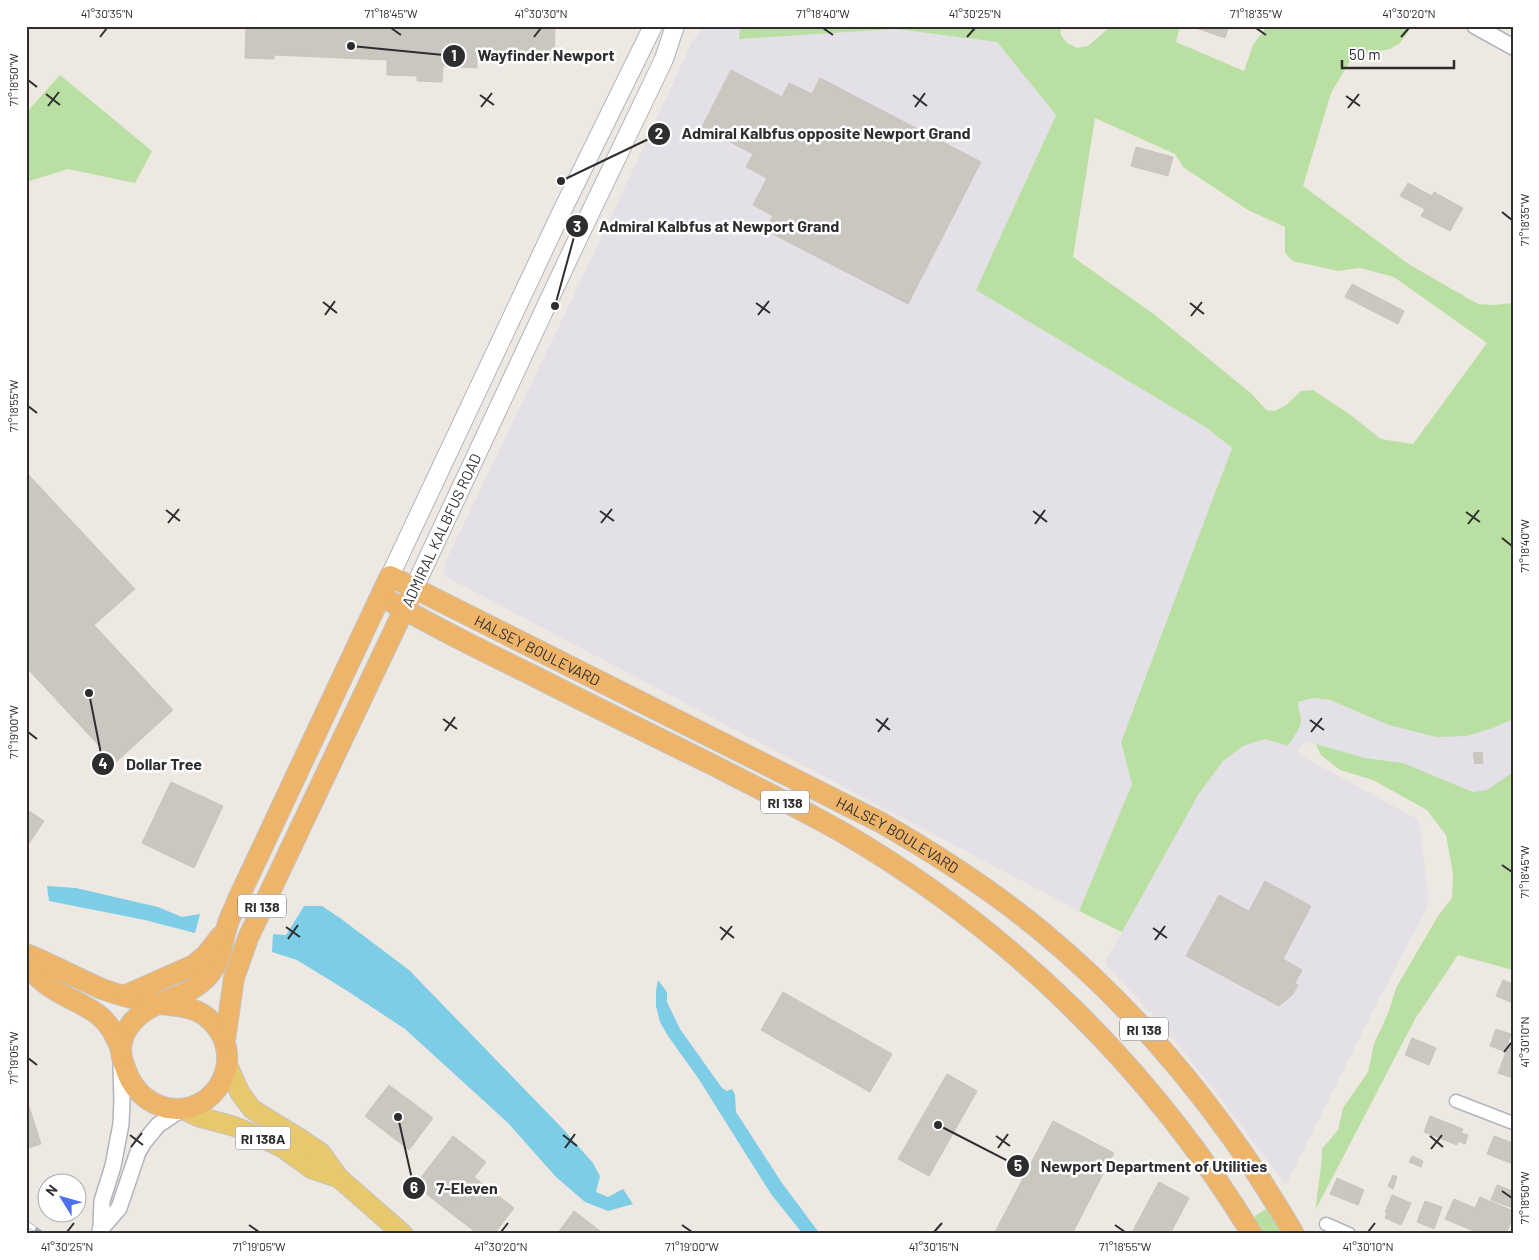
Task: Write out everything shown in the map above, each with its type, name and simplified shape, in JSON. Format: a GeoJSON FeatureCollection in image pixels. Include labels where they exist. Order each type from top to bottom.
{"type":"FeatureCollection","features":[{"type":"Feature","properties":{"kind":"highway","name":"HALSEY BOULEVARD"},"geometry":{"type":"LineString","coordinates":[[390,576],[880,822],[928,850],[996,896],[1082,966],[1121,1004],[1158,1045],[1227,1131],[1255,1171],[1294,1234]]}},
{"type":"Feature","properties":{"kind":"highway","name":"ADMIRAL KALBFUS ROAD"},"geometry":{"type":"LineString","coordinates":[[158,1004],[189,992],[208,976],[221,956],[228,925],[252,869],[390,576]]}},
{"type":"Feature","properties":{"kind":"highway","name":"ADMIRAL KALBFUS ROAD"},"geometry":{"type":"LineString","coordinates":[[225,1040],[234,978],[248,938],[414,588]]}},
{"type":"Feature","properties":{"kind":"highway","name":"HALSEY BOULEVARD"},"geometry":{"type":"LineString","coordinates":[[380,596],[450,635],[813,816],[869,849],[937,894],[1024,963],[1103,1039],[1188,1139],[1252,1234]]}},
{"type":"Feature","properties":{"kind":"highway","name":"RI 138"},"geometry":{"type":"LineString","coordinates":[[124,996],[197,964],[206,956],[228,925]]}},
{"type":"Feature","properties":{"kind":"highway"},"geometry":{"type":"LineString","coordinates":[[26,954],[43,960],[94,985],[124,996],[158,1004],[180,1006],[200,1013],[213,1023],[225,1040]]}},
{"type":"Feature","properties":{"kind":"highway"},"geometry":{"type":"LineString","coordinates":[[26,965],[46,984],[99,1015],[113,1030],[130,1080],[138,1092],[147,1099],[162,1106],[182,1109],[199,1103],[211,1095],[220,1084],[228,1066]]}},
{"type":"Feature","properties":{"kind":"highway"},"geometry":{"type":"LineString","coordinates":[[121,1050],[130,1024],[142,1012],[158,1004]]}},
{"type":"Feature","properties":{"kind":"highway","name":"RI 138"},"geometry":{"type":"LineString","coordinates":[[225,1040],[228,1066]]}},
{"type":"Feature","properties":{"kind":"main road","name":"ADMIRAL KALBFUS ROAD"},"geometry":{"type":"LineString","coordinates":[[390,576],[562,211],[654,26]]}},
{"type":"Feature","properties":{"kind":"main road","name":"ADMIRAL KALBFUS ROAD"},"geometry":{"type":"LineString","coordinates":[[414,588],[664,59],[675,26]]}},
{"type":"Feature","properties":{"kind":"main road","name":"RI 138A"},"geometry":{"type":"LineString","coordinates":[[228,1066],[240,1093],[256,1113],[320,1152],[340,1178],[403,1234]]}},
{"type":"Feature","properties":{"kind":"main road","name":"RI 138A"},"geometry":{"type":"LineString","coordinates":[[182,1109],[198,1117],[233,1126],[256,1135],[282,1148],[312,1169],[340,1178]]}},
{"type":"Feature","properties":{"kind":"street"},"geometry":{"type":"LineString","coordinates":[[1475,26],[1513,47]]}},
{"type":"Feature","properties":{"kind":"street"},"geometry":{"type":"LineString","coordinates":[[100,1230],[102,1201],[115,1160],[120,1124],[122,1100],[121,1050]]}},
{"type":"Feature","properties":{"kind":"street"},"geometry":{"type":"LineString","coordinates":[[1456,1101],[1513,1123]]}},
{"type":"Feature","properties":{"kind":"street"},"geometry":{"type":"LineString","coordinates":[[100,1230],[120,1208],[138,1152],[144,1142],[158,1125],[182,1109]]}},
{"type":"Feature","properties":{"kind":"street"},"geometry":{"type":"LineString","coordinates":[[1326,1224],[1349,1234]]}},
{"type":"Feature","properties":{"kind":"shaded area"},"geometry":{"type":"Polygon","coordinates":[[[706,26],[740,26],[740,39],[896,29],[997,42],[1056,115],[976,290],[1207,428],[1232,448],[1121,742],[1132,784],[1079,911],[450,579],[443,571],[445,563],[598,245],[692,42],[706,26]]]}},
{"type":"Feature","properties":{"kind":"shaded area"},"geometry":{"type":"Polygon","coordinates":[[[1313,698],[1330,700],[1389,725],[1493,728],[1513,719],[1513,772],[1487,790],[1473,792],[1403,763],[1365,758],[1308,742],[1299,747],[1298,754],[1419,820],[1429,904],[1286,1185],[1219,1096],[1157,1019],[1105,963],[1198,794],[1223,761],[1243,746],[1265,739],[1301,718],[1298,711],[1298,702],[1313,698]]]}},
{"type":"Feature","properties":{"kind":"green space"},"geometry":{"type":"Polygon","coordinates":[[[740,26],[1060,26],[1061,35],[1067,43],[1077,48],[1088,46],[1111,26],[1180,26],[1176,42],[1244,71],[1253,45],[1267,26],[1410,26],[1407,34],[1399,44],[1390,49],[1366,54],[1350,61],[1331,93],[1303,186],[1410,265],[1478,304],[1513,303],[1513,719],[1493,728],[1466,736],[1436,737],[1389,725],[1330,700],[1313,698],[1298,702],[1301,722],[1288,746],[1265,739],[1243,746],[1223,761],[1198,795],[1122,932],[1079,911],[1132,784],[1121,742],[1232,448],[1207,428],[976,290],[1056,115],[997,42],[896,29],[739,39],[740,26]],[[1095,118],[1073,257],[1155,315],[1252,394],[1266,410],[1275,411],[1286,405],[1301,391],[1313,390],[1348,413],[1381,439],[1413,444],[1487,343],[1394,277],[1360,268],[1338,271],[1293,261],[1285,253],[1285,227],[1248,210],[1183,167],[1175,154],[1095,118]]]}},
{"type":"Feature","properties":{"kind":"green space"},"geometry":{"type":"Polygon","coordinates":[[[60,75],[152,151],[135,183],[68,169],[26,182],[26,113],[60,75]]]}},
{"type":"Feature","properties":{"kind":"green space"},"geometry":{"type":"Polygon","coordinates":[[[1316,744],[1365,758],[1403,763],[1473,792],[1487,790],[1513,772],[1513,970],[1458,955],[1415,1019],[1316,1209],[1322,1149],[1338,1130],[1343,1108],[1368,1072],[1374,1044],[1389,1011],[1396,988],[1438,916],[1452,898],[1453,874],[1446,835],[1427,810],[1373,780],[1340,770],[1321,755],[1316,744]]]}},
{"type":"Feature","properties":{"kind":"green space"},"geometry":{"type":"Polygon","coordinates":[[[1266,1209],[1283,1234],[1263,1234],[1255,1216],[1266,1209]]]}},
{"type":"Feature","properties":{"kind":"water"},"geometry":{"type":"Polygon","coordinates":[[[47,886],[76,888],[158,907],[182,917],[200,914],[195,933],[145,920],[49,901],[47,886]]]}},
{"type":"Feature","properties":{"kind":"water"},"geometry":{"type":"Polygon","coordinates":[[[304,906],[322,906],[409,970],[563,1129],[593,1163],[600,1176],[596,1192],[608,1197],[623,1189],[633,1204],[608,1211],[585,1202],[556,1177],[507,1122],[405,1029],[297,960],[272,952],[273,934],[286,935],[304,906]]]}},
{"type":"Feature","properties":{"kind":"water"},"geometry":{"type":"Polygon","coordinates":[[[658,980],[667,992],[667,1002],[680,1029],[722,1088],[727,1091],[732,1089],[735,1095],[736,1112],[782,1183],[820,1234],[803,1234],[771,1194],[698,1078],[668,1036],[660,1022],[656,1006],[658,980]]]}},
{"type":"Feature","properties":{"kind":"building"},"geometry":{"type":"Polygon","coordinates":[[[246,26],[555,26],[554,60],[477,57],[477,68],[443,66],[442,82],[417,81],[417,76],[387,75],[387,60],[274,55],[274,59],[245,58],[246,26]]]}},
{"type":"Feature","properties":{"kind":"building"},"geometry":{"type":"Polygon","coordinates":[[[1190,26],[1229,26],[1225,38],[1190,26]]]}},
{"type":"Feature","properties":{"kind":"building"},"geometry":{"type":"Polygon","coordinates":[[[731,70],[782,97],[789,83],[812,94],[820,78],[981,162],[908,304],[765,230],[773,216],[753,205],[767,178],[746,167],[753,154],[702,127],[731,70]]]}},
{"type":"Feature","properties":{"kind":"building"},"geometry":{"type":"Polygon","coordinates":[[[1136,147],[1173,157],[1168,176],[1131,166],[1136,147]]]}},
{"type":"Feature","properties":{"kind":"building"},"geometry":{"type":"Polygon","coordinates":[[[1408,183],[1432,196],[1434,192],[1463,208],[1450,231],[1421,216],[1425,209],[1400,196],[1408,183]]]}},
{"type":"Feature","properties":{"kind":"building"},"geometry":{"type":"Polygon","coordinates":[[[1352,284],[1404,311],[1398,324],[1345,297],[1352,284]]]}},
{"type":"Feature","properties":{"kind":"building"},"geometry":{"type":"Polygon","coordinates":[[[26,472],[135,589],[94,625],[173,710],[115,763],[26,667],[26,472]]]}},
{"type":"Feature","properties":{"kind":"building"},"geometry":{"type":"Polygon","coordinates":[[[1482,752],[1483,763],[1475,764],[1473,753],[1482,752]]]}},
{"type":"Feature","properties":{"kind":"building"},"geometry":{"type":"Polygon","coordinates":[[[171,782],[223,806],[194,868],[142,843],[171,782]]]}},
{"type":"Feature","properties":{"kind":"building"},"geometry":{"type":"Polygon","coordinates":[[[26,809],[44,821],[26,848],[26,809]]]}},
{"type":"Feature","properties":{"kind":"building"},"geometry":{"type":"Polygon","coordinates":[[[1265,881],[1311,906],[1283,959],[1302,970],[1295,983],[1298,985],[1293,994],[1279,1006],[1186,956],[1219,895],[1249,911],[1265,881]]]}},
{"type":"Feature","properties":{"kind":"building"},"geometry":{"type":"Polygon","coordinates":[[[1503,980],[1513,984],[1513,1003],[1496,996],[1503,980]]]}},
{"type":"Feature","properties":{"kind":"building"},"geometry":{"type":"Polygon","coordinates":[[[783,992],[892,1054],[870,1092],[761,1030],[783,992]]]}},
{"type":"Feature","properties":{"kind":"building"},"geometry":{"type":"Polygon","coordinates":[[[1496,1029],[1511,1034],[1508,1043],[1513,1044],[1513,1078],[1498,1073],[1506,1052],[1490,1046],[1496,1029]]]}},
{"type":"Feature","properties":{"kind":"building"},"geometry":{"type":"Polygon","coordinates":[[[1412,1038],[1436,1048],[1429,1065],[1405,1055],[1412,1038]]]}},
{"type":"Feature","properties":{"kind":"building"},"geometry":{"type":"Polygon","coordinates":[[[947,1074],[977,1091],[929,1176],[898,1159],[947,1074]]]}},
{"type":"Feature","properties":{"kind":"building"},"geometry":{"type":"Polygon","coordinates":[[[389,1085],[433,1118],[409,1150],[365,1116],[389,1085]]]}},
{"type":"Feature","properties":{"kind":"building"},"geometry":{"type":"Polygon","coordinates":[[[26,1103],[28,1103],[41,1144],[26,1149],[26,1103]]]}},
{"type":"Feature","properties":{"kind":"building"},"geometry":{"type":"Polygon","coordinates":[[[1430,1116],[1463,1129],[1461,1133],[1468,1135],[1465,1144],[1458,1141],[1457,1145],[1424,1132],[1430,1116]]]}},
{"type":"Feature","properties":{"kind":"building"},"geometry":{"type":"Polygon","coordinates":[[[1053,1121],[1114,1153],[1072,1234],[994,1234],[1053,1121]]]}},
{"type":"Feature","properties":{"kind":"building"},"geometry":{"type":"Polygon","coordinates":[[[453,1136],[486,1162],[448,1211],[415,1185],[453,1136]]]}},
{"type":"Feature","properties":{"kind":"building"},"geometry":{"type":"Polygon","coordinates":[[[1494,1136],[1513,1143],[1513,1164],[1487,1154],[1494,1136]]]}},
{"type":"Feature","properties":{"kind":"building"},"geometry":{"type":"Polygon","coordinates":[[[1412,1156],[1423,1161],[1421,1167],[1409,1162],[1412,1156]]]}},
{"type":"Feature","properties":{"kind":"building"},"geometry":{"type":"Polygon","coordinates":[[[1393,1175],[1397,1177],[1393,1189],[1388,1186],[1393,1175]]]}},
{"type":"Feature","properties":{"kind":"building"},"geometry":{"type":"Polygon","coordinates":[[[474,1177],[514,1208],[494,1234],[478,1234],[448,1211],[474,1177]]]}},
{"type":"Feature","properties":{"kind":"building"},"geometry":{"type":"Polygon","coordinates":[[[1337,1178],[1364,1190],[1358,1205],[1330,1194],[1337,1178]]]}},
{"type":"Feature","properties":{"kind":"building"},"geometry":{"type":"Polygon","coordinates":[[[1159,1182],[1189,1198],[1170,1234],[1131,1234],[1159,1182]]]}},
{"type":"Feature","properties":{"kind":"building"},"geometry":{"type":"Polygon","coordinates":[[[1497,1185],[1513,1191],[1513,1208],[1491,1200],[1497,1185]]]}},
{"type":"Feature","properties":{"kind":"building"},"geometry":{"type":"Polygon","coordinates":[[[1392,1195],[1411,1203],[1401,1225],[1385,1218],[1387,1213],[1385,1212],[1392,1195]]]}},
{"type":"Feature","properties":{"kind":"building"},"geometry":{"type":"Polygon","coordinates":[[[1480,1197],[1513,1211],[1513,1217],[1506,1234],[1481,1234],[1445,1219],[1454,1199],[1475,1208],[1480,1197]]]}},
{"type":"Feature","properties":{"kind":"building"},"geometry":{"type":"Polygon","coordinates":[[[1425,1201],[1442,1207],[1434,1229],[1417,1222],[1425,1201]]]}},
{"type":"Feature","properties":{"kind":"building"},"geometry":{"type":"Polygon","coordinates":[[[574,1211],[604,1234],[557,1234],[574,1211]]]}},
{"type":"Feature","properties":{"kind":"railway"},"geometry":{"type":"LineString","coordinates":[[26,1223],[42,1234]]}},
{"type":"Feature","properties":{"kind":"place","name":"Wayfinder Newport"},"geometry":{"type":"Point","coordinates":[351,46]}},
{"type":"Feature","properties":{"kind":"place","name":"Admiral Kalbfus opposite Newport Grand"},"geometry":{"type":"Point","coordinates":[561,181]}},
{"type":"Feature","properties":{"kind":"place","name":"Admiral Kalbfus at Newport Grand"},"geometry":{"type":"Point","coordinates":[555,306]}},
{"type":"Feature","properties":{"kind":"place","name":"Dollar Tree"},"geometry":{"type":"Point","coordinates":[89,693]}},
{"type":"Feature","properties":{"kind":"place","name":"7-Eleven"},"geometry":{"type":"Point","coordinates":[398,1117]}},
{"type":"Feature","properties":{"kind":"place","name":"Newport Department of Utilities"},"geometry":{"type":"Point","coordinates":[938,1125]}}]}
